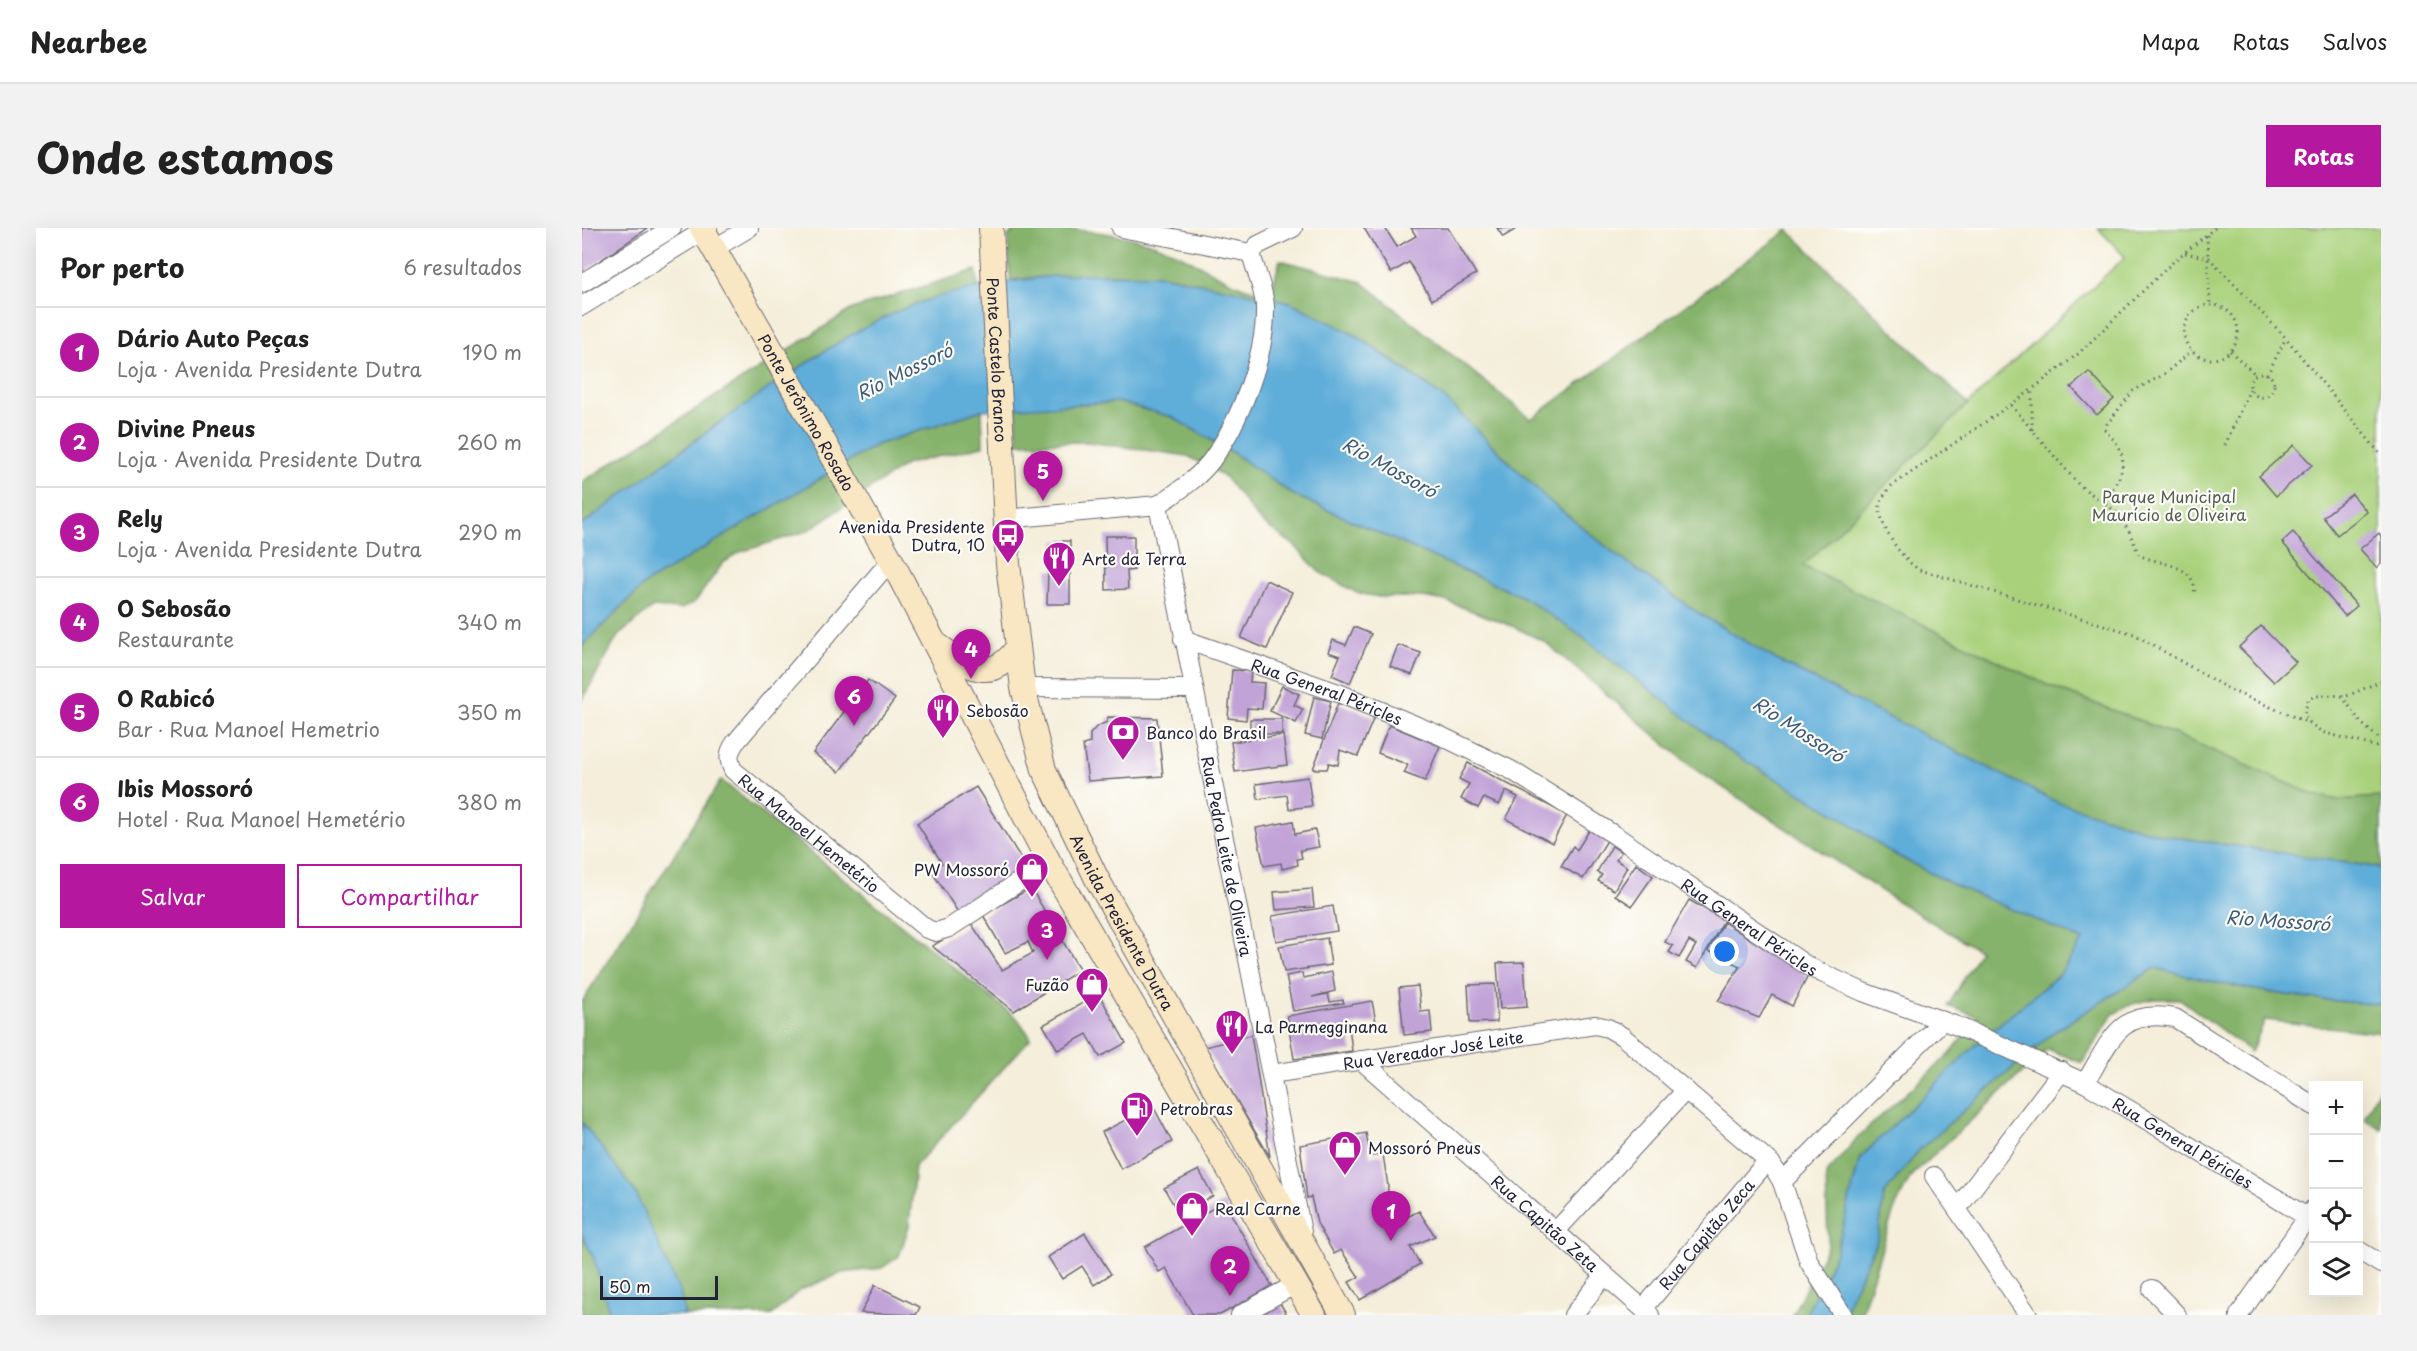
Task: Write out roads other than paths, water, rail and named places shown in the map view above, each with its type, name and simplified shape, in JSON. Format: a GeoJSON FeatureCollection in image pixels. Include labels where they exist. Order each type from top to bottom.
{"type":"FeatureCollection","features":[{"type":"Feature","properties":{"kind":"main road","name":"Ponte Castelo Branco"},"geometry":{"type":"LineString","coordinates":[[991,228],[1003,493]]}},
{"type":"Feature","properties":{"kind":"main road","name":"Ponte Jerônimo Rosado"},"geometry":{"type":"LineString","coordinates":[[707,234],[877,534]]}},
{"type":"Feature","properties":{"kind":"main road","name":"Avenida Presidente Dutra"},"geometry":{"type":"LineString","coordinates":[[1003,493],[1023,688],[1044,770],[1097,879],[1343,1315]]}},
{"type":"Feature","properties":{"kind":"main road","name":"Avenida Presidente Dutra"},"geometry":{"type":"LineString","coordinates":[[877,534],[1049,862],[1314,1315]]}},
{"type":"Feature","properties":{"kind":"main road"},"geometry":{"type":"LineString","coordinates":[[934,643],[965,664],[985,669],[998,668],[1008,662],[1018,647]]}},
{"type":"Feature","properties":{"kind":"main road"},"geometry":{"type":"LineString","coordinates":[[1069,896],[1097,879]]}},
{"type":"Feature","properties":{"kind":"street"},"geometry":{"type":"LineString","coordinates":[[582,283],[672,228]]}},
{"type":"Feature","properties":{"kind":"street"},"geometry":{"type":"LineString","coordinates":[[582,306],[707,234],[749,228]]}},
{"type":"Feature","properties":{"kind":"street"},"geometry":{"type":"LineString","coordinates":[[1121,228],[1251,252]]}},
{"type":"Feature","properties":{"kind":"street"},"geometry":{"type":"LineString","coordinates":[[1251,252],[1258,245],[1293,228]]}},
{"type":"Feature","properties":{"kind":"street"},"geometry":{"type":"LineString","coordinates":[[1005,519],[1158,506],[1211,461],[1246,393],[1260,357],[1265,304],[1251,252]]}},
{"type":"Feature","properties":{"kind":"street","name":"Rua Pedro Leite de Oliveira"},"geometry":{"type":"LineString","coordinates":[[1158,506],[1192,689],[1304,1246]]}},
{"type":"Feature","properties":{"kind":"street","name":"Rua Manoel Hemetério"},"geometry":{"type":"LineString","coordinates":[[891,560],[735,743],[730,751],[729,760],[733,770],[927,929],[936,932],[949,928],[1049,862]]}},
{"type":"Feature","properties":{"kind":"street","name":"Rua General Péricles"},"geometry":{"type":"LineString","coordinates":[[1183,639],[1341,694],[1439,735],[1503,766],[1607,831],[1809,967],[1863,992],[1949,1024],[2062,1071],[2309,1214]]}},
{"type":"Feature","properties":{"kind":"street"},"geometry":{"type":"LineString","coordinates":[[1023,688],[1192,689]]}},
{"type":"Feature","properties":{"kind":"street"},"geometry":{"type":"LineString","coordinates":[[2085,1083],[2125,1023],[2142,1017],[2159,1016],[2175,1018],[2309,1103]]}},
{"type":"Feature","properties":{"kind":"street"},"geometry":{"type":"LineString","coordinates":[[1782,1182],[1949,1024]]}},
{"type":"Feature","properties":{"kind":"street","name":"Rua Vereador José Leite"},"geometry":{"type":"LineString","coordinates":[[1271,1074],[1595,1025],[1608,1028],[1622,1036],[1686,1090]]}},
{"type":"Feature","properties":{"kind":"street","name":"Rua Capitão Zeta"},"geometry":{"type":"LineString","coordinates":[[1361,1060],[1646,1312]]}},
{"type":"Feature","properties":{"kind":"street"},"geometry":{"type":"LineString","coordinates":[[1957,1209],[2062,1071]]}},
{"type":"Feature","properties":{"kind":"street"},"geometry":{"type":"LineString","coordinates":[[1555,1232],[1686,1090],[1768,1160],[1782,1182],[1809,1262],[1843,1315]]}},
{"type":"Feature","properties":{"kind":"street","name":"Rua Capitão Zeca"},"geometry":{"type":"LineString","coordinates":[[1646,1312],[1768,1160]]}},
{"type":"Feature","properties":{"kind":"street"},"geometry":{"type":"LineString","coordinates":[[1934,1176],[2028,1315]]}},
{"type":"Feature","properties":{"kind":"street"},"geometry":{"type":"LineString","coordinates":[[2239,1315],[2309,1220]]}},
{"type":"Feature","properties":{"kind":"street"},"geometry":{"type":"LineString","coordinates":[[2363,1253],[2381,1264]]}},
{"type":"Feature","properties":{"kind":"street"},"geometry":{"type":"LineString","coordinates":[[1573,1315],[1605,1275]]}},
{"type":"Feature","properties":{"kind":"street"},"geometry":{"type":"LineString","coordinates":[[1240,1315],[1296,1284]]}},
{"type":"Feature","properties":{"kind":"street"},"geometry":{"type":"LineString","coordinates":[[2152,1289],[2177,1315]]}},
{"type":"Feature","properties":{"kind":"water","name":"Rio Mossoró"},"geometry":{"type":"Polygon","coordinates":[[[1076,274],[1161,275],[1290,302],[1355,335],[1444,398],[1547,499],[1619,557],[1700,614],[1780,662],[2054,801],[2161,835],[2381,868],[2381,1004],[2324,1000],[2267,992],[2155,968],[2055,1031],[1920,1149],[1884,1194],[1878,1238],[1843,1315],[1806,1315],[1836,1253],[1860,1158],[1984,1037],[2060,974],[2083,940],[1954,885],[1890,852],[1841,817],[1727,750],[1581,636],[1523,597],[1294,495],[1230,451],[1172,417],[1118,402],[982,410],[876,445],[646,583],[582,646],[582,525],[762,393],[853,334],[891,314],[931,299],[972,288],[1076,274]]]}},
{"type":"Feature","properties":{"kind":"water"},"geometry":{"type":"Polygon","coordinates":[[[582,1122],[635,1192],[680,1293],[685,1315],[610,1315],[594,1259],[582,1234],[582,1122]]]}},
{"type":"Feature","properties":{"kind":"place","name":"O Rabicó"},"geometry":{"type":"Point","coordinates":[1043,501]}},
{"type":"Feature","properties":{"kind":"place","name":"Avenida Presidente Dutra, 10"},"geometry":{"type":"Point","coordinates":[1008,564]}},
{"type":"Feature","properties":{"kind":"place","name":"Arte da Terra"},"geometry":{"type":"Point","coordinates":[1059,587]}},
{"type":"Feature","properties":{"kind":"place","name":"O Sebosão"},"geometry":{"type":"Point","coordinates":[971,679]}},
{"type":"Feature","properties":{"kind":"place","name":"Ibis Mossoró"},"geometry":{"type":"Point","coordinates":[854,726]}},
{"type":"Feature","properties":{"kind":"place","name":"Sebosão"},"geometry":{"type":"Point","coordinates":[943,739]}},
{"type":"Feature","properties":{"kind":"place","name":"Banco do Brasil"},"geometry":{"type":"Point","coordinates":[1123,761]}},
{"type":"Feature","properties":{"kind":"place","name":"PW Mossoró"},"geometry":{"type":"Point","coordinates":[1032,898]}},
{"type":"Feature","properties":{"kind":"place","name":"Rely"},"geometry":{"type":"Point","coordinates":[1047,960]}},
{"type":"Feature","properties":{"kind":"place","name":"Fuzão"},"geometry":{"type":"Point","coordinates":[1092,1013]}},
{"type":"Feature","properties":{"kind":"place","name":"La Parmegginana"},"geometry":{"type":"Point","coordinates":[1232,1055]}},
{"type":"Feature","properties":{"kind":"place","name":"Petrobras"},"geometry":{"type":"Point","coordinates":[1137,1137]}},
{"type":"Feature","properties":{"kind":"place","name":"Mossoró Pneus"},"geometry":{"type":"Point","coordinates":[1345,1176]}},
{"type":"Feature","properties":{"kind":"place","name":"Real Carne"},"geometry":{"type":"Point","coordinates":[1192,1237]}},
{"type":"Feature","properties":{"kind":"place","name":"Dário Auto Peças"},"geometry":{"type":"Point","coordinates":[1391,1241]}},
{"type":"Feature","properties":{"kind":"place","name":"Divine Pneus"},"geometry":{"type":"Point","coordinates":[1230,1296]}},
{"type":"Feature","properties":{"kind":"park label","name":"Parque Municipal Maurício de Oliveira"},"geometry":{"type":"Point","coordinates":[2169,505]}}]}
